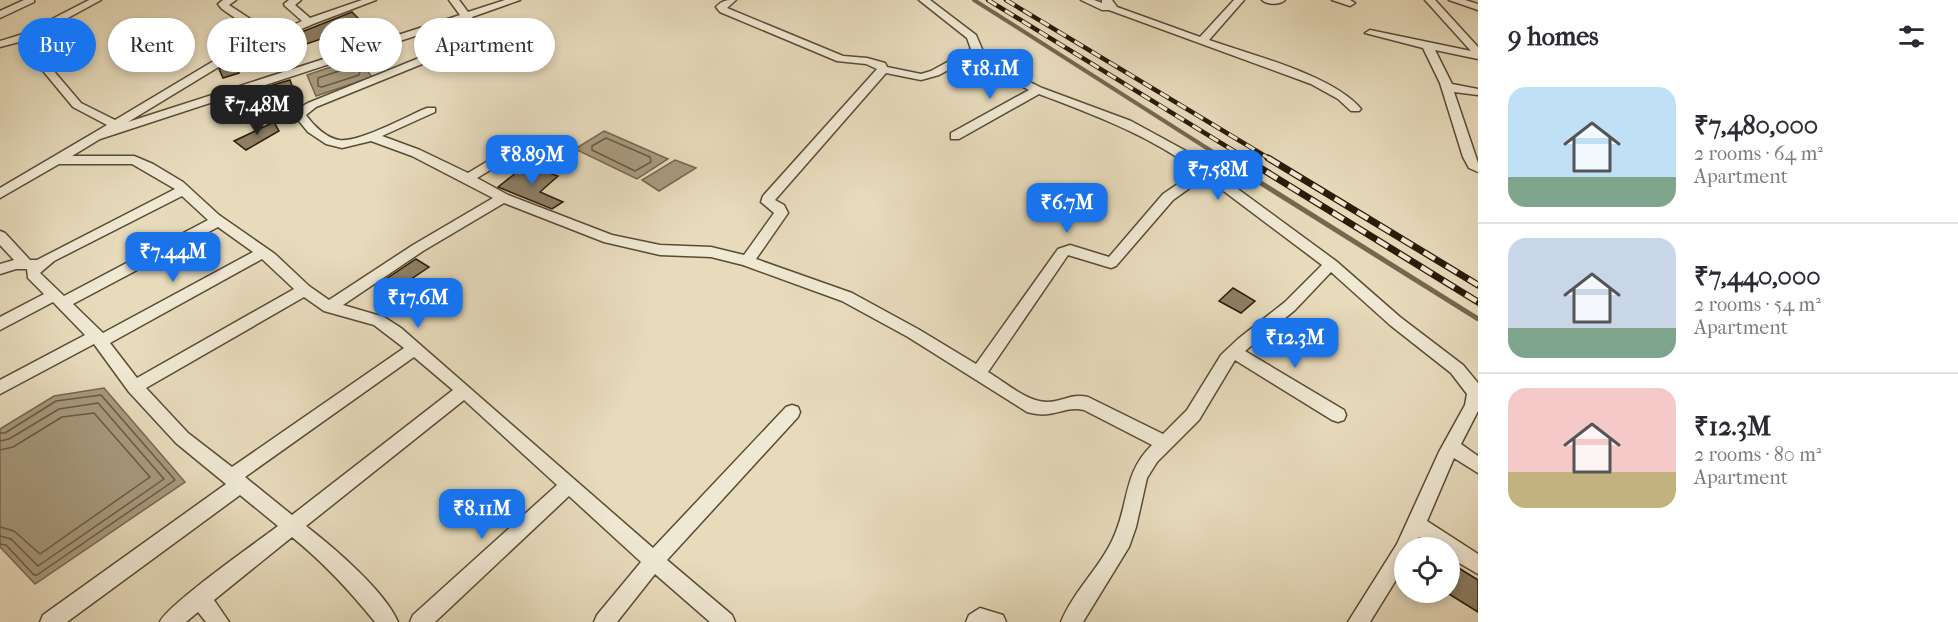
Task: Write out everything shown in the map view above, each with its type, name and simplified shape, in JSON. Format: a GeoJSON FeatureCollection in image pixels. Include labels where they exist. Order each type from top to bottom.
{"type":"FeatureCollection","features":[{"type":"Feature","properties":{"kind":"street"},"geometry":{"type":"LineString","coordinates":[[62,18],[96,0]]}},
{"type":"Feature","properties":{"kind":"street"},"geometry":{"type":"LineString","coordinates":[[231,0],[223,3],[225,7],[242,18]]}},
{"type":"Feature","properties":{"kind":"street"},"geometry":{"type":"LineString","coordinates":[[296,0],[289,4],[290,6],[309,22],[372,0]]}},
{"type":"Feature","properties":{"kind":"street"},"geometry":{"type":"LineString","coordinates":[[431,110],[350,143],[331,142],[300,116],[303,110],[312,105],[472,39],[478,32],[454,0]]}},
{"type":"Feature","properties":{"kind":"street"},"geometry":{"type":"LineString","coordinates":[[91,138],[515,0]]}},
{"type":"Feature","properties":{"kind":"street"},"geometry":{"type":"LineString","coordinates":[[731,0],[721,7],[723,10],[841,59],[875,62],[882,65],[883,69],[921,77],[935,73],[977,50]]}},
{"type":"Feature","properties":{"kind":"street"},"geometry":{"type":"LineString","coordinates":[[924,0],[972,37],[984,62],[989,66],[1038,90],[1127,124],[1182,154],[1331,264],[1474,385],[1473,405],[1451,447],[1410,537]]}},
{"type":"Feature","properties":{"kind":"street"},"geometry":{"type":"LineString","coordinates":[[1086,0],[1106,4],[1106,2],[1114,9],[1315,82],[1342,97],[1355,109]]}},
{"type":"Feature","properties":{"kind":"street"},"geometry":{"type":"LineString","coordinates":[[1202,41],[1239,0]]}},
{"type":"Feature","properties":{"kind":"street"},"geometry":{"type":"LineString","coordinates":[[1267,0],[1280,0]]}},
{"type":"Feature","properties":{"kind":"street"},"geometry":{"type":"LineString","coordinates":[[1337,0],[1350,3]]}},
{"type":"Feature","properties":{"kind":"street"},"geometry":{"type":"LineString","coordinates":[[1430,0],[1478,55]]}},
{"type":"Feature","properties":{"kind":"street"},"geometry":{"type":"LineString","coordinates":[[1454,0],[1478,7]]}},
{"type":"Feature","properties":{"kind":"street"},"geometry":{"type":"LineString","coordinates":[[0,15],[32,1]]}},
{"type":"Feature","properties":{"kind":"street"},"geometry":{"type":"LineString","coordinates":[[1370,33],[1478,55]]}},
{"type":"Feature","properties":{"kind":"street"},"geometry":{"type":"LineString","coordinates":[[0,44],[18,39]]}},
{"type":"Feature","properties":{"kind":"street"},"geometry":{"type":"LineString","coordinates":[[1428,46],[1447,87],[1469,157],[1473,165],[1478,168]]}},
{"type":"Feature","properties":{"kind":"street"},"geometry":{"type":"LineString","coordinates":[[0,194],[207,69]]}},
{"type":"Feature","properties":{"kind":"street"},"geometry":{"type":"LineString","coordinates":[[747,261],[781,213],[779,208],[768,202],[768,199],[883,69]]}},
{"type":"Feature","properties":{"kind":"street"},"geometry":{"type":"LineString","coordinates":[[49,72],[77,105],[115,124]]}},
{"type":"Feature","properties":{"kind":"street"},"geometry":{"type":"LineString","coordinates":[[1447,87],[1478,92]]}},
{"type":"Feature","properties":{"kind":"street"},"geometry":{"type":"LineString","coordinates":[[955,136],[1038,90]]}},
{"type":"Feature","properties":{"kind":"street"},"geometry":{"type":"LineString","coordinates":[[136,111],[153,118]]}},
{"type":"Feature","properties":{"kind":"street"},"geometry":{"type":"LineString","coordinates":[[370,136],[417,153],[503,198],[556,220],[629,244],[660,250],[703,251],[747,261],[847,297],[913,333],[1033,407],[1049,409],[1076,401],[1088,404],[1165,443]]}},
{"type":"Feature","properties":{"kind":"street"},"geometry":{"type":"LineString","coordinates":[[1464,139],[1478,141]]}},
{"type":"Feature","properties":{"kind":"street"},"geometry":{"type":"LineString","coordinates":[[468,178],[525,144]]}},
{"type":"Feature","properties":{"kind":"street"},"geometry":{"type":"LineString","coordinates":[[55,160],[134,160],[149,167],[184,190],[218,221],[264,252],[304,290],[329,306],[378,321],[464,390],[725,622]]}},
{"type":"Feature","properties":{"kind":"street"},"geometry":{"type":"LineString","coordinates":[[978,374],[1063,252],[1070,250],[1111,263],[1168,197],[1205,171]]}},
{"type":"Feature","properties":{"kind":"street"},"geometry":{"type":"LineString","coordinates":[[0,269],[31,264],[184,190]]}},
{"type":"Feature","properties":{"kind":"street"},"geometry":{"type":"LineString","coordinates":[[329,306],[359,289],[418,248],[503,198]]}},
{"type":"Feature","properties":{"kind":"street"},"geometry":{"type":"LineString","coordinates":[[0,324],[58,299],[218,221]]}},
{"type":"Feature","properties":{"kind":"street"},"geometry":{"type":"LineString","coordinates":[[0,236],[31,264],[33,274],[98,339],[135,387],[183,438],[321,549],[388,622]]}},
{"type":"Feature","properties":{"kind":"street"},"geometry":{"type":"LineString","coordinates":[[0,388],[264,252]]}},
{"type":"Feature","properties":{"kind":"street"},"geometry":{"type":"LineString","coordinates":[[1071,622],[1122,541],[1139,476],[1165,443],[1193,415],[1227,359],[1290,306],[1331,264]]}},
{"type":"Feature","properties":{"kind":"street"},"geometry":{"type":"LineString","coordinates":[[135,387],[304,290]]}},
{"type":"Feature","properties":{"kind":"street"},"geometry":{"type":"LineString","coordinates":[[50,622],[234,481],[414,348]]}},
{"type":"Feature","properties":{"kind":"street"},"geometry":{"type":"LineString","coordinates":[[1234,352],[1338,415]]}},
{"type":"Feature","properties":{"kind":"street"},"geometry":{"type":"LineString","coordinates":[[170,622],[464,390]]}},
{"type":"Feature","properties":{"kind":"street"},"geometry":{"type":"LineString","coordinates":[[604,622],[654,561],[792,412]]}},
{"type":"Feature","properties":{"kind":"street"},"geometry":{"type":"LineString","coordinates":[[1451,447],[1478,465]]}},
{"type":"Feature","properties":{"kind":"street"},"geometry":{"type":"LineString","coordinates":[[420,622],[569,485]]}},
{"type":"Feature","properties":{"kind":"street"},"geometry":{"type":"LineString","coordinates":[[1416,525],[1478,565]]}},
{"type":"Feature","properties":{"kind":"street"},"geometry":{"type":"LineString","coordinates":[[1358,622],[1394,566]]}},
{"type":"Feature","properties":{"kind":"street"},"geometry":{"type":"LineString","coordinates":[[199,597],[219,622]]}},
{"type":"Feature","properties":{"kind":"street"},"geometry":{"type":"LineString","coordinates":[[976,622],[980,618],[996,622]]}},
{"type":"Feature","properties":{"kind":"water"},"geometry":{"type":"Polygon","coordinates":[[[319,71],[368,72],[372,77],[316,96],[307,75],[319,71]]]}},
{"type":"Feature","properties":{"kind":"water"},"geometry":{"type":"Polygon","coordinates":[[[604,131],[668,159],[637,179],[575,149],[604,131]]]}},
{"type":"Feature","properties":{"kind":"water"},"geometry":{"type":"Polygon","coordinates":[[[675,160],[696,168],[659,191],[642,180],[675,160]]]}},
{"type":"Feature","properties":{"kind":"water"},"geometry":{"type":"Polygon","coordinates":[[[104,388],[185,482],[35,584],[0,547],[0,429],[54,396],[104,388]]]}},
{"type":"Feature","properties":{"kind":"building"},"geometry":{"type":"Polygon","coordinates":[[[352,12],[358,18],[337,18],[352,12]]]}},
{"type":"Feature","properties":{"kind":"building"},"geometry":{"type":"Polygon","coordinates":[[[319,25],[319,40],[307,44],[307,30],[319,25]]]}},
{"type":"Feature","properties":{"kind":"building"},"geometry":{"type":"Polygon","coordinates":[[[220,72],[239,73],[223,78],[220,72]]]}},
{"type":"Feature","properties":{"kind":"building"},"geometry":{"type":"Polygon","coordinates":[[[290,80],[297,99],[273,106],[266,87],[290,80]]]}},
{"type":"Feature","properties":{"kind":"building"},"geometry":{"type":"Polygon","coordinates":[[[274,122],[279,131],[246,150],[234,141],[274,122]]]}},
{"type":"Feature","properties":{"kind":"building"},"geometry":{"type":"Polygon","coordinates":[[[531,145],[553,154],[539,163],[519,155],[530,149],[531,145]]]}},
{"type":"Feature","properties":{"kind":"building"},"geometry":{"type":"Polygon","coordinates":[[[526,165],[558,176],[540,192],[563,202],[552,209],[498,187],[526,165]]]}},
{"type":"Feature","properties":{"kind":"building"},"geometry":{"type":"Polygon","coordinates":[[[416,259],[429,267],[399,287],[386,279],[416,259]]]}},
{"type":"Feature","properties":{"kind":"building"},"geometry":{"type":"Polygon","coordinates":[[[1233,288],[1255,301],[1241,313],[1219,301],[1233,288]]]}},
{"type":"Feature","properties":{"kind":"building"},"geometry":{"type":"Polygon","coordinates":[[[1460,569],[1478,580],[1478,612],[1460,601],[1460,569]]]}},
{"type":"Feature","properties":{"kind":"waterway"},"geometry":{"type":"LineString","coordinates":[[974,0],[1224,159]]}},
{"type":"Feature","properties":{"kind":"waterway"},"geometry":{"type":"LineString","coordinates":[[1221,158],[1478,319]]}},
{"type":"Feature","properties":{"kind":"railway"},"geometry":{"type":"LineString","coordinates":[[988,0],[1247,159]]}},
{"type":"Feature","properties":{"kind":"railway"},"geometry":{"type":"LineString","coordinates":[[1006,0],[1270,159]]}},
{"type":"Feature","properties":{"kind":"railway"},"geometry":{"type":"LineString","coordinates":[[1244,158],[1478,302]]}},
{"type":"Feature","properties":{"kind":"railway"},"geometry":{"type":"LineString","coordinates":[[1268,158],[1478,285]]}}]}
